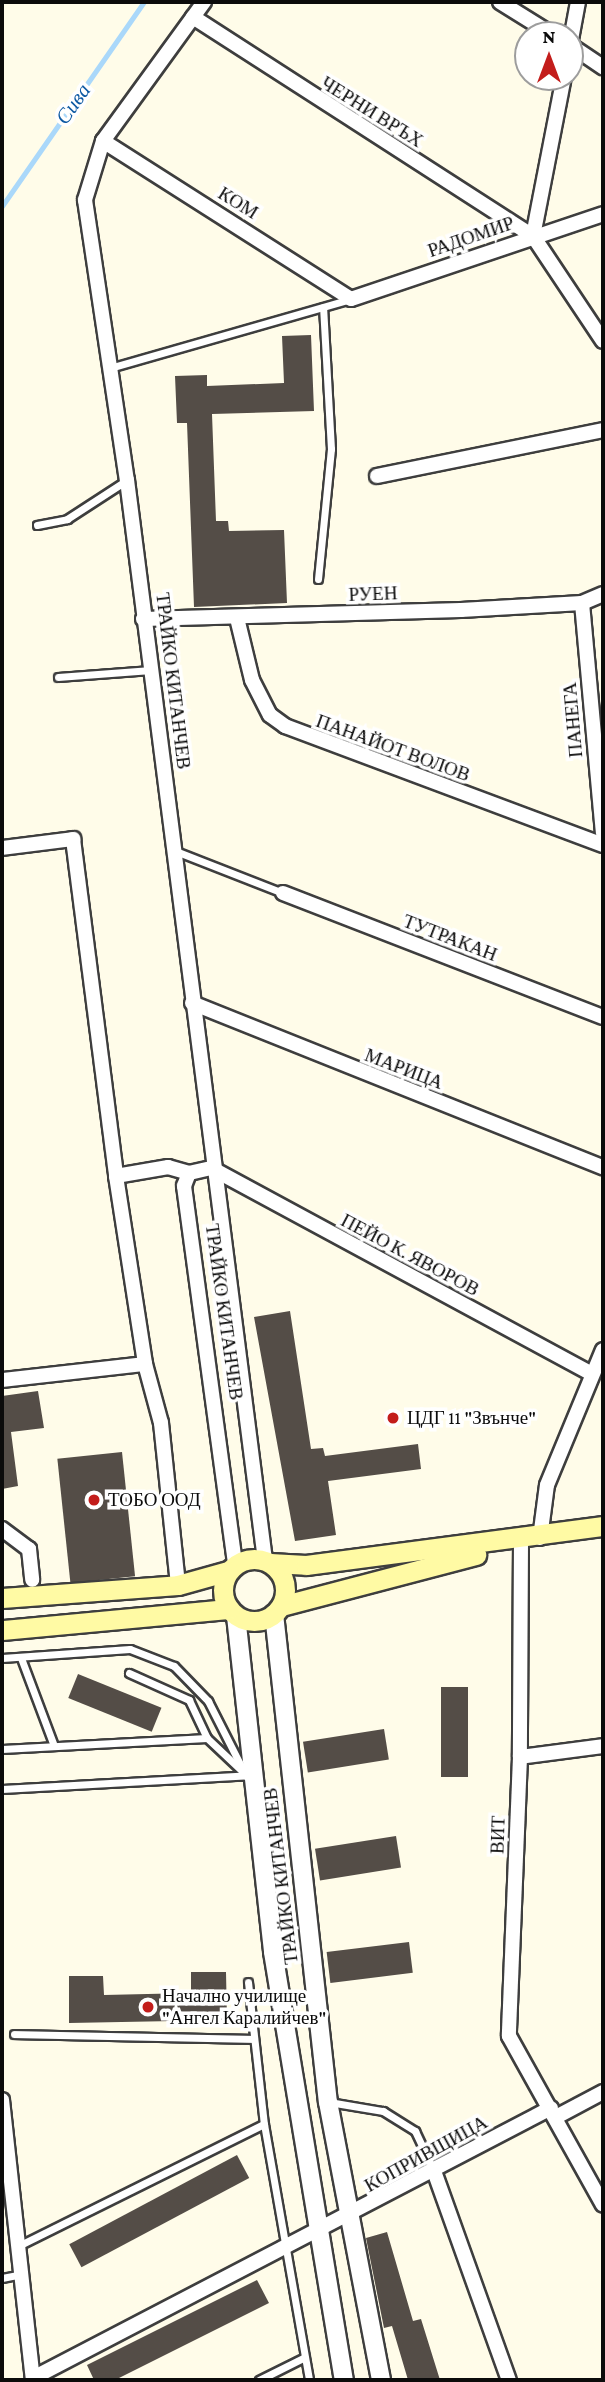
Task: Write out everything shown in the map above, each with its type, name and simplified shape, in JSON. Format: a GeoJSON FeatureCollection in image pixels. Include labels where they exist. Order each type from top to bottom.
{"type":"FeatureCollection","features":[{"type":"Feature","properties":{"kind":"main road"},"geometry":{"type":"LineString","coordinates":[[2,1598],[178,1585],[232,1568],[267,1562],[306,1565],[530,1539],[603,1526]]}},
{"type":"Feature","properties":{"kind":"main road"},"geometry":{"type":"LineString","coordinates":[[2,1630],[232,1612],[256,1621],[277,1610],[530,1539]]}},
{"type":"Feature","properties":{"kind":"main road"},"geometry":{"type":"LineString","coordinates":[[267,1562],[283,1578],[277,1610]]}},
{"type":"Feature","properties":{"kind":"main road"},"geometry":{"type":"LineString","coordinates":[[232,1568],[222,1590],[232,1612]]}},
{"type":"Feature","properties":{"kind":"street"},"geometry":{"type":"LineString","coordinates":[[103,141],[204,2]]}},
{"type":"Feature","properties":{"kind":"street"},"geometry":{"type":"LineString","coordinates":[[500,2],[531,21]]}},
{"type":"Feature","properties":{"kind":"street"},"geometry":{"type":"LineString","coordinates":[[574,21],[578,2]]}},
{"type":"Feature","properties":{"kind":"street","name":"ЧЕРНИ ВРЪХ"},"geometry":{"type":"LineString","coordinates":[[193,17],[533,236]]}},
{"type":"Feature","properties":{"kind":"street"},"geometry":{"type":"LineString","coordinates":[[584,54],[603,67]]}},
{"type":"Feature","properties":{"kind":"street"},"geometry":{"type":"LineString","coordinates":[[561,91],[533,236],[603,341]]}},
{"type":"Feature","properties":{"kind":"street","name":"ТРАЙКО КИТАНЧЕВ"},"geometry":{"type":"LineString","coordinates":[[103,141],[85,200],[127,480],[211,1168],[267,1562]]}},
{"type":"Feature","properties":{"kind":"street","name":"КОМ"},"geometry":{"type":"LineString","coordinates":[[103,141],[351,299]]}},
{"type":"Feature","properties":{"kind":"street","name":"РАДОМИР"},"geometry":{"type":"LineString","coordinates":[[351,299],[603,214]]}},
{"type":"Feature","properties":{"kind":"street"},"geometry":{"type":"LineString","coordinates":[[377,476],[603,430]]}},
{"type":"Feature","properties":{"kind":"street","name":"РУЕН"},"geometry":{"type":"LineString","coordinates":[[143,619],[237,618],[582,603],[603,594]]}},
{"type":"Feature","properties":{"kind":"street","name":"ПАНЕГА"},"geometry":{"type":"LineString","coordinates":[[582,603],[603,833]]}},
{"type":"Feature","properties":{"kind":"street","name":"ПАНАЙОТ ВОЛОВ"},"geometry":{"type":"LineString","coordinates":[[237,618],[252,681],[270,715],[285,726],[603,845]]}},
{"type":"Feature","properties":{"kind":"street"},"geometry":{"type":"LineString","coordinates":[[2,848],[73,839],[116,1176],[145,1364],[161,1423],[178,1585]]}},
{"type":"Feature","properties":{"kind":"street","name":"ТУТРАКАН"},"geometry":{"type":"LineString","coordinates":[[283,893],[603,1017]]}},
{"type":"Feature","properties":{"kind":"street","name":"МАРИЦА"},"geometry":{"type":"LineString","coordinates":[[192,1003],[603,1167]]}},
{"type":"Feature","properties":{"kind":"street"},"geometry":{"type":"LineString","coordinates":[[116,1176],[168,1167],[189,1172],[211,1168]]}},
{"type":"Feature","properties":{"kind":"street","name":"ПЕЙО К. ЯВОРОВ"},"geometry":{"type":"LineString","coordinates":[[211,1168],[592,1374]]}},
{"type":"Feature","properties":{"kind":"street","name":"ТРАЙКО КИТАНЧЕВ"},"geometry":{"type":"LineString","coordinates":[[189,1172],[184,1186],[232,1568]]}},
{"type":"Feature","properties":{"kind":"street","name":"ВИТ"},"geometry":{"type":"LineString","coordinates":[[603,1350],[547,1485],[530,1539],[509,2036],[554,2112],[603,2205]]}},
{"type":"Feature","properties":{"kind":"street"},"geometry":{"type":"LineString","coordinates":[[2,1380],[145,1364]]}},
{"type":"Feature","properties":{"kind":"street"},"geometry":{"type":"LineString","coordinates":[[2,1529],[29,1549],[32,1580]]}},
{"type":"Feature","properties":{"kind":"street","name":"ТРАЙКО КИТАНЧЕВ"},"geometry":{"type":"LineString","coordinates":[[277,1610],[328,2102],[381,2380]]}},
{"type":"Feature","properties":{"kind":"street","name":"ТРАЙКО КИТАНЧЕВ"},"geometry":{"type":"LineString","coordinates":[[232,1612],[250,1775],[317,2231],[344,2380]]}},
{"type":"Feature","properties":{"kind":"street"},"geometry":{"type":"LineString","coordinates":[[520,1757],[603,1746]]}},
{"type":"Feature","properties":{"kind":"street","name":"КОПРИВЩИЦА"},"geometry":{"type":"LineString","coordinates":[[33,2379],[283,2244],[351,2217],[433,2171],[554,2112],[603,2092]]}},
{"type":"Feature","properties":{"kind":"street"},"geometry":{"type":"LineString","coordinates":[[2,2106],[20,2245],[33,2379]]}},
{"type":"Feature","properties":{"kind":"street"},"geometry":{"type":"LineString","coordinates":[[433,2171],[509,2380]]}},
{"type":"Feature","properties":{"kind":"lane"},"geometry":{"type":"LineString","coordinates":[[110,368],[351,299]]}},
{"type":"Feature","properties":{"kind":"lane"},"geometry":{"type":"LineString","coordinates":[[318,579],[331,449],[323,307]]}},
{"type":"Feature","properties":{"kind":"lane"},"geometry":{"type":"LineString","coordinates":[[37,525],[66,519],[127,480]]}},
{"type":"Feature","properties":{"kind":"lane"},"geometry":{"type":"LineString","coordinates":[[58,677],[151,670]]}},
{"type":"Feature","properties":{"kind":"lane"},"geometry":{"type":"LineString","coordinates":[[173,850],[283,893]]}},
{"type":"Feature","properties":{"kind":"lane"},"geometry":{"type":"LineString","coordinates":[[2,1658],[130,1649],[174,1666],[208,1701],[250,1775]]}},
{"type":"Feature","properties":{"kind":"lane"},"geometry":{"type":"LineString","coordinates":[[21,1658],[54,1746]]}},
{"type":"Feature","properties":{"kind":"lane"},"geometry":{"type":"LineString","coordinates":[[129,1674],[189,1700],[207,1738],[250,1775]]}},
{"type":"Feature","properties":{"kind":"lane"},"geometry":{"type":"LineString","coordinates":[[2,1749],[207,1738]]}},
{"type":"Feature","properties":{"kind":"lane"},"geometry":{"type":"LineString","coordinates":[[2,1789],[250,1775]]}},
{"type":"Feature","properties":{"kind":"lane"},"geometry":{"type":"LineString","coordinates":[[248,1982],[264,2124],[303,2358],[309,2380]]}},
{"type":"Feature","properties":{"kind":"lane"},"geometry":{"type":"LineString","coordinates":[[14,2034],[253,2039]]}},
{"type":"Feature","properties":{"kind":"lane"},"geometry":{"type":"LineString","coordinates":[[328,2102],[383,2112],[415,2131],[433,2171]]}},
{"type":"Feature","properties":{"kind":"lane"},"geometry":{"type":"LineString","coordinates":[[20,2245],[264,2124]]}},
{"type":"Feature","properties":{"kind":"lane"},"geometry":{"type":"LineString","coordinates":[[2,2278],[23,2274]]}},
{"type":"Feature","properties":{"kind":"lane"},"geometry":{"type":"LineString","coordinates":[[259,2380],[303,2358]]}},
{"type":"Feature","properties":{"kind":"building"},"geometry":{"type":"Polygon","coordinates":[[[311,335],[314,411],[212,414],[216,521],[228,521],[229,531],[284,530],[287,603],[194,607],[187,423],[177,423],[175,376],[207,375],[207,386],[284,383],[282,336],[311,335]]]}},
{"type":"Feature","properties":{"kind":"building"},"geometry":{"type":"Polygon","coordinates":[[[290,1311],[311,1449],[323,1448],[325,1456],[418,1444],[421,1469],[328,1481],[336,1535],[295,1541],[254,1317],[290,1311]]]}},
{"type":"Feature","properties":{"kind":"building"},"geometry":{"type":"Polygon","coordinates":[[[38,1391],[44,1428],[11,1432],[18,1486],[2,1489],[2,1396],[38,1391]]]}},
{"type":"Feature","properties":{"kind":"building","name":"ТОБО ООД"},"geometry":{"type":"Polygon","coordinates":[[[122,1452],[135,1576],[70,1583],[57,1459],[122,1452]]]}},
{"type":"Feature","properties":{"kind":"building"},"geometry":{"type":"Polygon","coordinates":[[[78,1674],[161,1708],[152,1732],[68,1698],[78,1674]]]}},
{"type":"Feature","properties":{"kind":"building"},"geometry":{"type":"Polygon","coordinates":[[[441,1687],[468,1687],[468,1777],[441,1777],[441,1687]]]}},
{"type":"Feature","properties":{"kind":"building"},"geometry":{"type":"Polygon","coordinates":[[[384,1729],[389,1760],[308,1772],[303,1742],[384,1729]]]}},
{"type":"Feature","properties":{"kind":"building"},"geometry":{"type":"Polygon","coordinates":[[[396,1836],[401,1868],[320,1880],[315,1849],[396,1836]]]}},
{"type":"Feature","properties":{"kind":"building"},"geometry":{"type":"Polygon","coordinates":[[[409,1942],[413,1973],[330,1983],[327,1952],[409,1942]]]}},
{"type":"Feature","properties":{"kind":"building","name":"Начално училище \"Ангел Каралийчев\""},"geometry":{"type":"Polygon","coordinates":[[[191,1972],[226,1972],[227,2020],[69,2023],[69,1976],[103,1976],[104,1995],[191,1993],[191,1972]]]}},
{"type":"Feature","properties":{"kind":"building"},"geometry":{"type":"Polygon","coordinates":[[[237,2155],[249,2178],[81,2267],[69,2244],[237,2155]]]}},
{"type":"Feature","properties":{"kind":"building"},"geometry":{"type":"Polygon","coordinates":[[[387,2232],[413,2321],[421,2319],[440,2380],[408,2380],[392,2326],[384,2328],[366,2238],[387,2232]]]}},
{"type":"Feature","properties":{"kind":"building"},"geometry":{"type":"Polygon","coordinates":[[[257,2280],[269,2303],[115,2380],[94,2380],[87,2365],[257,2280]]]}},
{"type":"Feature","properties":{"kind":"waterway","name":"Сива"},"geometry":{"type":"LineString","coordinates":[[2,206],[144,2]]}},
{"type":"Feature","properties":{"kind":"place","name":"ЦДГ 11 \"Звънче\""},"geometry":{"type":"Point","coordinates":[393,1418]}},
{"type":"Feature","properties":{"kind":"place","name":"ТОБО ООД"},"geometry":{"type":"Point","coordinates":[94,1500]}},
{"type":"Feature","properties":{"kind":"place","name":"Начално училище \"Ангел Каралийчев\""},"geometry":{"type":"Point","coordinates":[148,2007]}}]}
